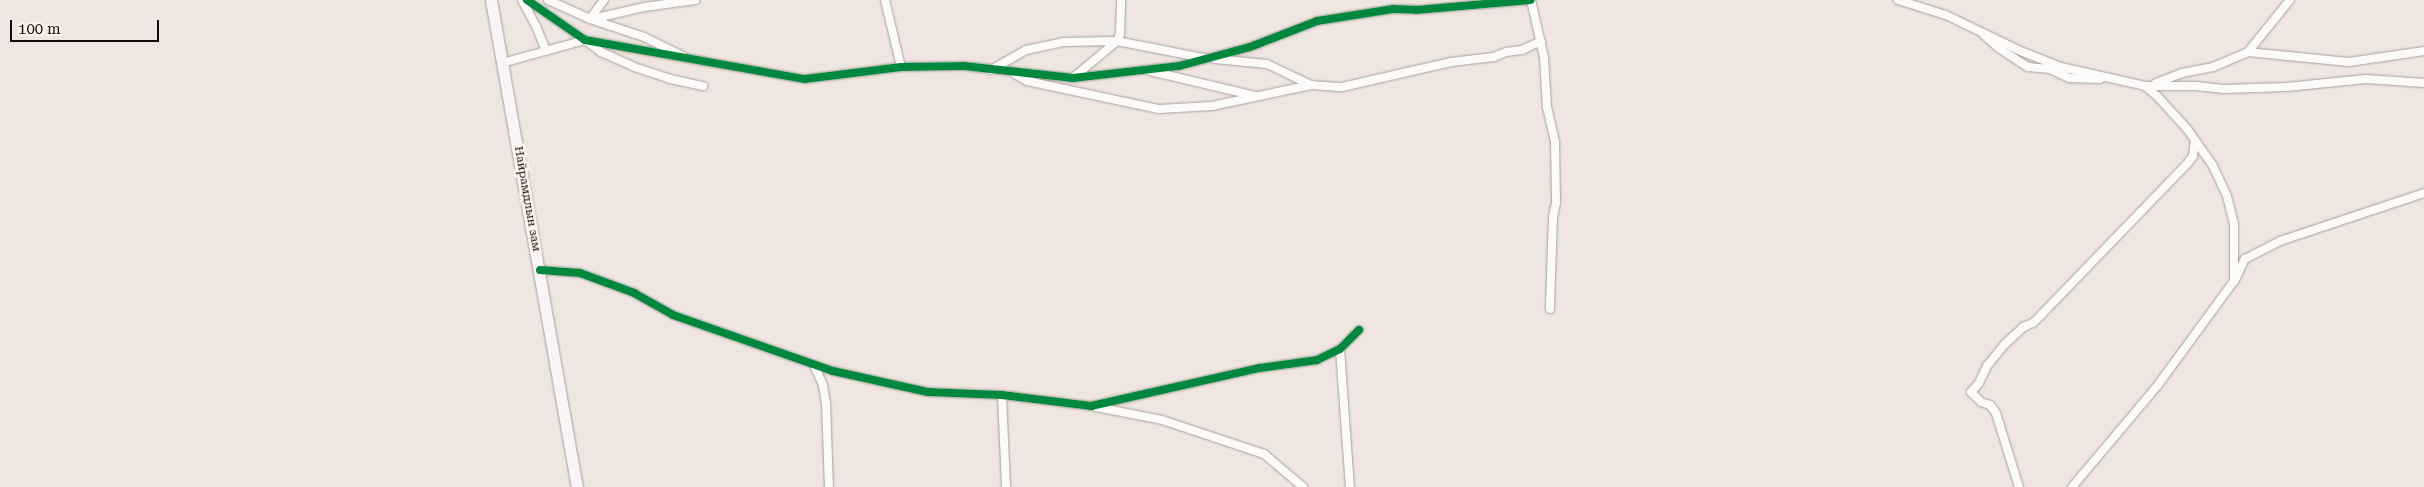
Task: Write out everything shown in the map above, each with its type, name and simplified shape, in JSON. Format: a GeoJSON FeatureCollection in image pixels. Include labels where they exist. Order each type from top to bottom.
{"type":"FeatureCollection","features":[{"type":"Feature","properties":{"kind":"main road","name":"Найрамдлын зам"},"geometry":{"type":"LineString","coordinates":[[491,0],[577,487]]}},
{"type":"Feature","properties":{"kind":"street"},"geometry":{"type":"LineString","coordinates":[[522,0],[536,26],[546,51]]}},
{"type":"Feature","properties":{"kind":"street"},"geometry":{"type":"LineString","coordinates":[[527,0],[601,52],[634,67],[670,79],[703,86]]}},
{"type":"Feature","properties":{"kind":"street"},"geometry":{"type":"LineString","coordinates":[[548,0],[590,19],[644,36],[688,58]]}},
{"type":"Feature","properties":{"kind":"street"},"geometry":{"type":"LineString","coordinates":[[590,19],[604,0]]}},
{"type":"Feature","properties":{"kind":"street"},"geometry":{"type":"LineString","coordinates":[[590,19],[644,7],[696,0]]}},
{"type":"Feature","properties":{"kind":"street"},"geometry":{"type":"LineString","coordinates":[[885,0],[901,67]]}},
{"type":"Feature","properties":{"kind":"street"},"geometry":{"type":"LineString","coordinates":[[1073,78],[1117,41],[1120,34],[1120,0]]}},
{"type":"Feature","properties":{"kind":"street"},"geometry":{"type":"LineString","coordinates":[[502,63],[585,40],[805,79],[901,67],[964,66],[1073,78],[1178,66],[1208,59],[1250,47],[1317,21],[1393,9],[1416,10],[1531,0],[1546,65],[1547,106],[1554,143],[1556,203],[1553,217],[1550,309]]}},
{"type":"Feature","properties":{"kind":"street"},"geometry":{"type":"LineString","coordinates":[[1898,0],[1946,15],[2018,50],[2061,67],[2148,85],[2233,89],[2287,87],[2366,79],[2424,83]]}},
{"type":"Feature","properties":{"kind":"street"},"geometry":{"type":"LineString","coordinates":[[2148,85],[2182,73],[2214,67],[2248,52],[2290,0]]}},
{"type":"Feature","properties":{"kind":"street"},"geometry":{"type":"LineString","coordinates":[[1981,31],[1990,42],[2028,67],[2050,69],[2069,78],[2123,79]]}},
{"type":"Feature","properties":{"kind":"street"},"geometry":{"type":"LineString","coordinates":[[991,70],[1026,50],[1063,42],[1117,41],[1208,59],[1267,64],[1311,85]]}},
{"type":"Feature","properties":{"kind":"street"},"geometry":{"type":"LineString","coordinates":[[1011,71],[1026,81],[1159,108],[1212,106],[1311,85],[1342,87],[1368,79],[1386,79],[1451,62],[1494,57],[1506,52],[1522,50],[1541,41]]}},
{"type":"Feature","properties":{"kind":"street"},"geometry":{"type":"LineString","coordinates":[[2248,52],[2349,62],[2424,51]]}},
{"type":"Feature","properties":{"kind":"street"},"geometry":{"type":"LineString","coordinates":[[1143,70],[1258,97]]}},
{"type":"Feature","properties":{"kind":"street"},"geometry":{"type":"LineString","coordinates":[[2148,85],[2194,140],[2212,166],[2227,196],[2234,224],[2234,282]]}},
{"type":"Feature","properties":{"kind":"street"},"geometry":{"type":"LineString","coordinates":[[2019,487],[1996,414],[1990,405],[1981,402],[1971,392],[2004,345],[2023,327],[2033,323],[2187,164],[2193,156],[2194,140]]}},
{"type":"Feature","properties":{"kind":"street"},"geometry":{"type":"LineString","coordinates":[[2072,487],[2158,384],[2234,282],[2245,259],[2280,242],[2424,193]]}},
{"type":"Feature","properties":{"kind":"street"},"geometry":{"type":"LineString","coordinates":[[540,270],[580,273],[634,293],[673,315],[815,367],[928,392],[1002,395],[1091,406],[1162,420],[1264,454],[1303,487]]}},
{"type":"Feature","properties":{"kind":"street"},"geometry":{"type":"LineString","coordinates":[[1091,406],[1260,368],[1317,360],[1340,350],[1359,330]]}},
{"type":"Feature","properties":{"kind":"street"},"geometry":{"type":"LineString","coordinates":[[1340,350],[1350,487]]}},
{"type":"Feature","properties":{"kind":"street"},"geometry":{"type":"LineString","coordinates":[[815,367],[823,385],[826,403],[829,487]]}},
{"type":"Feature","properties":{"kind":"street"},"geometry":{"type":"LineString","coordinates":[[1002,395],[1006,487]]}},
{"type":"Feature","properties":{"kind":"cycle path"},"geometry":{"type":"LineString","coordinates":[[527,0],[585,40],[805,79],[901,67],[964,66],[1073,78],[1179,66],[1250,47],[1317,21],[1393,9],[1416,10],[1531,0]]}},
{"type":"Feature","properties":{"kind":"cycle path"},"geometry":{"type":"LineString","coordinates":[[540,270],[580,273],[634,293],[673,315],[833,371],[928,392],[1002,395],[1091,406],[1260,368],[1317,360],[1340,349],[1359,330]]}}]}
